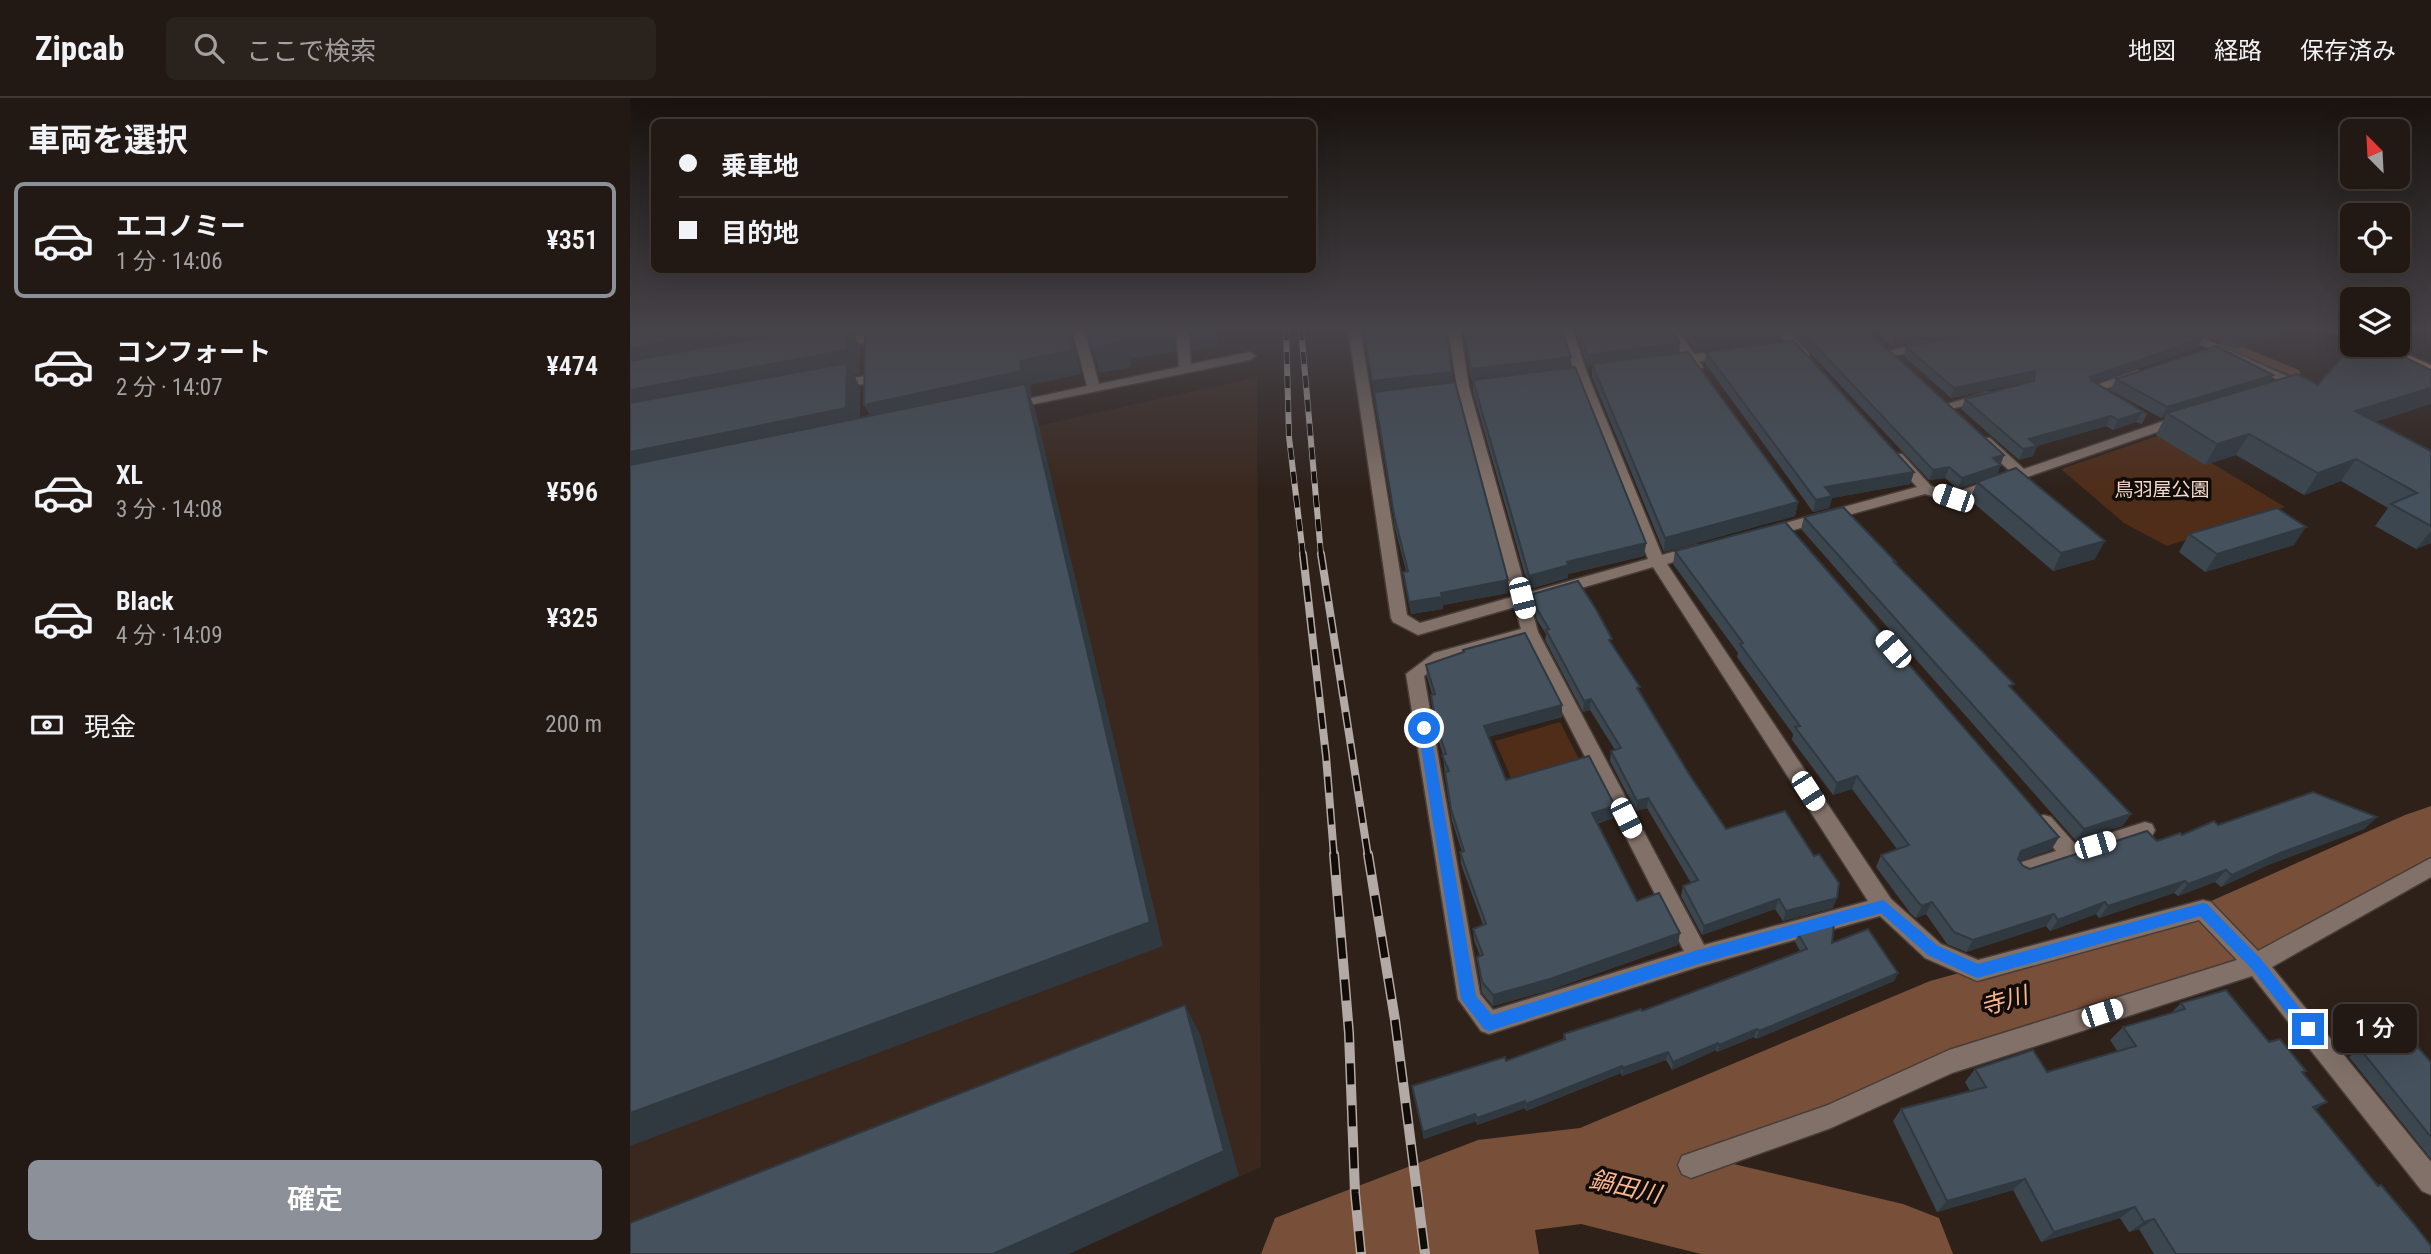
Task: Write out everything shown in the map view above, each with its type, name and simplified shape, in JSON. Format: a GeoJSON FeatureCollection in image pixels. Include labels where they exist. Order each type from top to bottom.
{"type":"FeatureCollection","features":[{"type":"Feature","properties":{"kind":"street"},"geometry":{"type":"LineString","coordinates":[[816,389],[853,382]]}},
{"type":"Feature","properties":{"kind":"street"},"geometry":{"type":"LineString","coordinates":[[1092,382],[1094,389]]}},
{"type":"Feature","properties":{"kind":"street"},"geometry":{"type":"LineString","coordinates":[[1002,409],[1126,382]]}},
{"type":"Feature","properties":{"kind":"street"},"geometry":{"type":"LineString","coordinates":[[1367,382],[1399,618],[1418,629],[1709,547]]}},
{"type":"Feature","properties":{"kind":"street"},"geometry":{"type":"LineString","coordinates":[[1463,382],[1530,632],[1698,957]]}},
{"type":"Feature","properties":{"kind":"street"},"geometry":{"type":"LineString","coordinates":[[1585,382],[1657,561],[1883,906],[1933,951],[1977,971],[2203,909],[2256,964],[2431,1182]]}},
{"type":"Feature","properties":{"kind":"street"},"geometry":{"type":"LineString","coordinates":[[2113,382],[2095,388],[2116,400]]}},
{"type":"Feature","properties":{"kind":"street"},"geometry":{"type":"LineString","coordinates":[[2274,391],[2299,384],[2294,382]]}},
{"type":"Feature","properties":{"kind":"street"},"geometry":{"type":"LineString","coordinates":[[1947,406],[1999,393]]}},
{"type":"Feature","properties":{"kind":"street"},"geometry":{"type":"LineString","coordinates":[[1889,448],[1926,489],[1953,498],[2022,475],[2153,423],[2197,414]]}},
{"type":"Feature","properties":{"kind":"street"},"geometry":{"type":"LineString","coordinates":[[1976,432],[2022,475]]}},
{"type":"Feature","properties":{"kind":"street"},"geometry":{"type":"LineString","coordinates":[[1748,537],[1792,532],[1804,514],[1926,489]]}},
{"type":"Feature","properties":{"kind":"street"},"geometry":{"type":"LineString","coordinates":[[1530,632],[1440,657],[1415,674],[1469,999],[1489,1023],[1698,957],[1883,906]]}},
{"type":"Feature","properties":{"kind":"street"},"geometry":{"type":"LineString","coordinates":[[2033,811],[2070,853]]}},
{"type":"Feature","properties":{"kind":"street"},"geometry":{"type":"LineString","coordinates":[[2023,870],[2145,830]]}},
{"type":"Feature","properties":{"kind":"street"},"geometry":{"type":"LineString","coordinates":[[1691,1165],[1831,1116],[1949,1062],[2256,964],[2431,867]]}},
{"type":"Feature","properties":{"kind":"shaded area"},"geometry":{"type":"Polygon","coordinates":[[[1235,382],[1257,382],[1261,1167],[1069,1254],[630,1254],[630,517],[1235,382]]]}},
{"type":"Feature","properties":{"kind":"green space","name":"鳥羽屋公園"},"geometry":{"type":"Polygon","coordinates":[[[2163,434],[2285,507],[2167,546],[2124,523],[2061,469],[2163,434]]]}},
{"type":"Feature","properties":{"kind":"green space"},"geometry":{"type":"Polygon","coordinates":[[[1560,722],[1582,765],[1514,785],[1495,741],[1560,722]]]}},
{"type":"Feature","properties":{"kind":"building"},"geometry":{"type":"Polygon","coordinates":[[[630,382],[674,382],[630,390],[630,382]]]}},
{"type":"Feature","properties":{"kind":"building"},"geometry":{"type":"Polygon","coordinates":[[[744,382],[847,382],[846,408],[630,452],[630,403],[744,382]]]}},
{"type":"Feature","properties":{"kind":"building"},"geometry":{"type":"Polygon","coordinates":[[[864,382],[971,382],[864,405],[864,382]]]}},
{"type":"Feature","properties":{"kind":"building"},"geometry":{"type":"Polygon","coordinates":[[[1455,382],[1508,580],[1441,593],[1442,597],[1409,602],[1403,572],[1408,571],[1394,515],[1374,392],[1455,382]]]}},
{"type":"Feature","properties":{"kind":"building"},"geometry":{"type":"Polygon","coordinates":[[[1474,382],[1581,382],[1646,543],[1567,562],[1569,565],[1529,576],[1474,382]]]}},
{"type":"Feature","properties":{"kind":"building"},"geometry":{"type":"Polygon","coordinates":[[[1600,382],[1710,382],[1798,502],[1665,538],[1600,382]]]}},
{"type":"Feature","properties":{"kind":"building"},"geometry":{"type":"Polygon","coordinates":[[[1728,382],[1831,382],[1914,472],[1825,487],[1832,496],[1816,500],[1728,382]]]}},
{"type":"Feature","properties":{"kind":"building"},"geometry":{"type":"Polygon","coordinates":[[[1850,382],[1923,382],[2004,455],[1993,458],[2001,465],[1962,478],[1949,467],[1933,470],[1850,382]]]}},
{"type":"Feature","properties":{"kind":"building"},"geometry":{"type":"Polygon","coordinates":[[[1947,382],[1983,382],[1954,388],[1947,382]]]}},
{"type":"Feature","properties":{"kind":"building"},"geometry":{"type":"Polygon","coordinates":[[[2030,382],[2094,382],[2147,414],[2142,412],[2118,420],[2111,416],[2029,439],[2037,446],[2023,449],[1965,399],[2030,382]]]}},
{"type":"Feature","properties":{"kind":"building"},"geometry":{"type":"Polygon","coordinates":[[[2121,382],[2250,382],[2167,407],[2121,382]]]}},
{"type":"Feature","properties":{"kind":"building"},"geometry":{"type":"Polygon","coordinates":[[[2271,382],[2312,382],[2318,385],[2321,382],[2431,382],[2431,388],[2355,411],[2431,451],[2431,526],[2391,504],[2417,493],[2356,459],[2318,473],[2249,434],[2217,444],[2167,413],[2271,382]]]}},
{"type":"Feature","properties":{"kind":"building"},"geometry":{"type":"Polygon","coordinates":[[[1025,384],[1150,922],[630,1113],[630,465],[1025,384]]]}},
{"type":"Feature","properties":{"kind":"building"},"geometry":{"type":"Polygon","coordinates":[[[2016,468],[2105,541],[2061,553],[1977,482],[2016,468]]]}},
{"type":"Feature","properties":{"kind":"building"},"geometry":{"type":"Polygon","coordinates":[[[1843,507],[2014,684],[2009,686],[2131,814],[2084,829],[1804,517],[1843,507]]]}},
{"type":"Feature","properties":{"kind":"building"},"geometry":{"type":"Polygon","coordinates":[[[2277,508],[2306,527],[2217,554],[2189,534],[2277,508]]]}},
{"type":"Feature","properties":{"kind":"building"},"geometry":{"type":"Polygon","coordinates":[[[1785,522],[2059,837],[2021,851],[2018,859],[2023,866],[2030,869],[2147,831],[2157,841],[2180,833],[2182,835],[2214,821],[2218,825],[2313,792],[2377,817],[2280,853],[2232,875],[2226,870],[2188,884],[2185,881],[2108,906],[2105,902],[2058,920],[2054,914],[1973,940],[1954,932],[1932,902],[1922,906],[1918,902],[1881,855],[1909,845],[1857,776],[1837,783],[1795,727],[1800,726],[1740,644],[1743,643],[1675,551],[1785,522]]]}},
{"type":"Feature","properties":{"kind":"building"},"geometry":{"type":"Polygon","coordinates":[[[1578,581],[1612,639],[1609,640],[1640,687],[1637,688],[1726,829],[1785,811],[1814,856],[1819,854],[1839,883],[1837,898],[1786,911],[1779,899],[1704,926],[1683,886],[1698,880],[1648,798],[1637,801],[1611,751],[1621,748],[1591,699],[1584,701],[1537,609],[1533,594],[1578,581]]]}},
{"type":"Feature","properties":{"kind":"building"},"geometry":{"type":"Polygon","coordinates":[[[1525,633],[1562,705],[1484,726],[1506,780],[1589,756],[1615,806],[1592,813],[1637,901],[1659,893],[1680,933],[1550,979],[1493,995],[1482,982],[1477,957],[1483,955],[1473,929],[1486,924],[1460,852],[1464,851],[1451,809],[1445,772],[1449,771],[1442,755],[1446,754],[1437,727],[1431,695],[1435,694],[1426,665],[1464,652],[1463,650],[1525,633]]]}},
{"type":"Feature","properties":{"kind":"building"},"geometry":{"type":"Polygon","coordinates":[[[1834,924],[1832,943],[1868,929],[1898,973],[1759,1031],[1757,1029],[1719,1045],[1718,1043],[1673,1062],[1668,1052],[1623,1068],[1622,1066],[1526,1104],[1525,1101],[1477,1118],[1475,1114],[1423,1132],[1412,1086],[1505,1057],[1506,1061],[1565,1039],[1564,1034],[1641,1009],[1642,1011],[1807,949],[1798,934],[1834,924]]]}},
{"type":"Feature","properties":{"kind":"building"},"geometry":{"type":"Polygon","coordinates":[[[2226,990],[2269,1042],[2280,1039],[2306,1071],[2302,1072],[2327,1102],[2313,1107],[2378,1186],[2381,1185],[2414,1224],[2431,1246],[2431,1254],[2176,1254],[2154,1219],[2144,1222],[2135,1207],[2054,1232],[2025,1179],[1947,1201],[1901,1109],[1986,1087],[1975,1069],[2033,1050],[2047,1072],[2136,1046],[2123,1027],[2185,1009],[2181,1003],[2226,990]]]}},
{"type":"Feature","properties":{"kind":"building"},"geometry":{"type":"Polygon","coordinates":[[[1185,1005],[1224,1151],[993,1254],[630,1254],[630,1223],[1185,1005]]]}},
{"type":"Feature","properties":{"kind":"building"},"geometry":{"type":"Polygon","coordinates":[[[2408,1036],[2431,1062],[2431,1137],[2360,1049],[2408,1036]]]}},
{"type":"Feature","properties":{"kind":"waterway","name":"寺川"},"geometry":{"type":"LineString","coordinates":[[1581,1176],[1930,1022],[2205,943],[2431,837]]}},
{"type":"Feature","properties":{"kind":"waterway","name":"鍋田川"},"geometry":{"type":"LineString","coordinates":[[1478,1188],[1581,1176]]}},
{"type":"Feature","properties":{"kind":"waterway","name":"鍋田川"},"geometry":{"type":"LineString","coordinates":[[1581,1176],[1903,1254]]}},
{"type":"Feature","properties":{"kind":"waterway","name":"鍋田川"},"geometry":{"type":"LineString","coordinates":[[1311,1254],[1478,1188]]}},
{"type":"Feature","properties":{"kind":"waterway"},"geometry":{"type":"LineString","coordinates":[[1478,1188],[1489,1254]]}},
{"type":"Feature","properties":{"kind":"railway"},"geometry":{"type":"LineString","coordinates":[[1287,382],[1289,437],[1303,555]]}},
{"type":"Feature","properties":{"kind":"railway"},"geometry":{"type":"LineString","coordinates":[[1306,382],[1321,555]]}},
{"type":"Feature","properties":{"kind":"railway"},"geometry":{"type":"LineString","coordinates":[[1303,554],[1326,756],[1334,856]]}},
{"type":"Feature","properties":{"kind":"railway"},"geometry":{"type":"LineString","coordinates":[[1321,554],[1368,856]]}},
{"type":"Feature","properties":{"kind":"railway"},"geometry":{"type":"LineString","coordinates":[[1334,854],[1349,1033],[1355,1193],[1361,1254]]}},
{"type":"Feature","properties":{"kind":"railway"},"geometry":{"type":"LineString","coordinates":[[1368,854],[1395,1020],[1425,1254]]}},
{"type":"Feature","properties":{"kind":"route"},"geometry":{"type":"LineString","coordinates":[[1424,728],[1469,999],[1489,1023],[1698,957],[1883,906],[1933,951],[1977,971],[2203,909],[2256,964],[2308,1029]]}}]}
